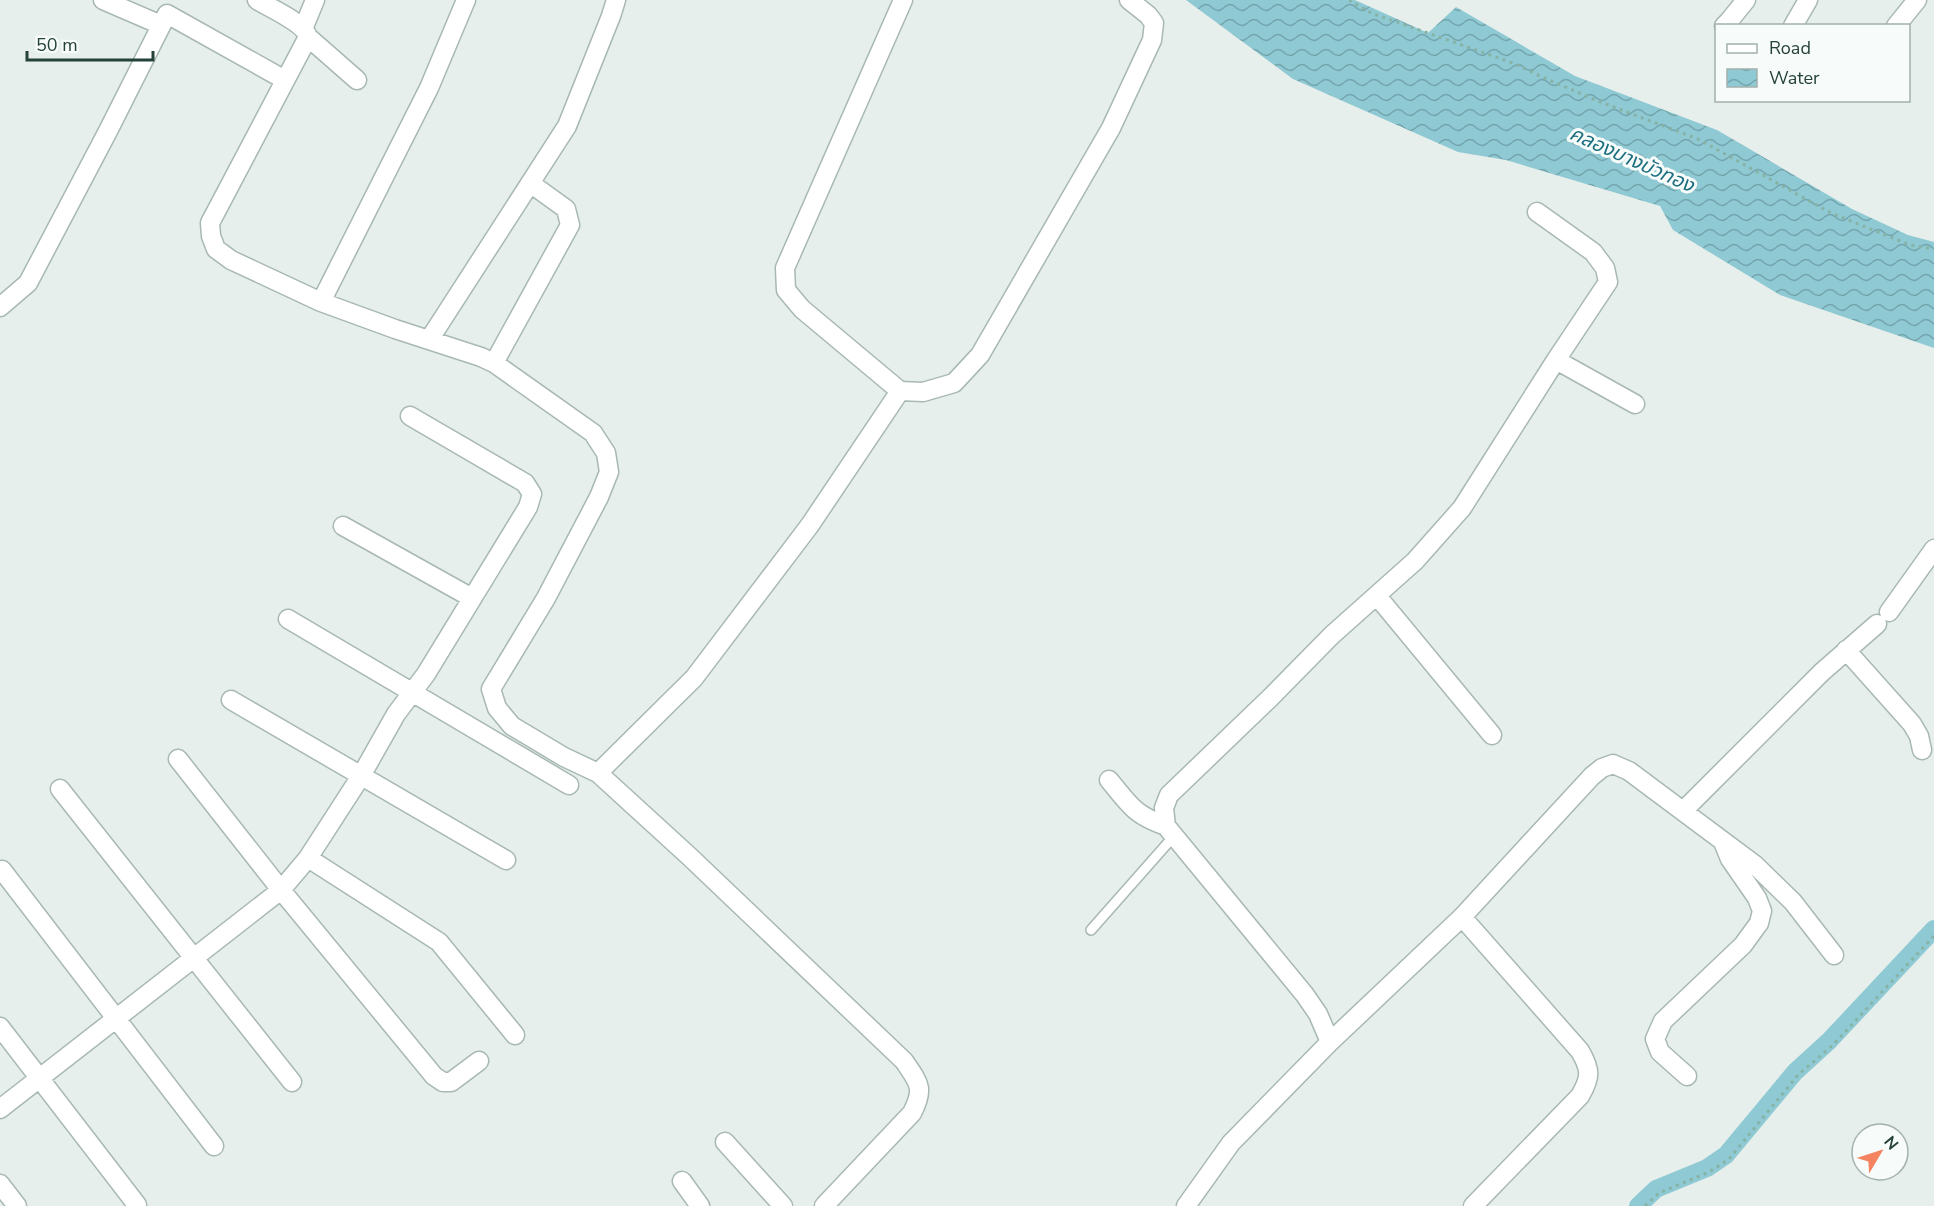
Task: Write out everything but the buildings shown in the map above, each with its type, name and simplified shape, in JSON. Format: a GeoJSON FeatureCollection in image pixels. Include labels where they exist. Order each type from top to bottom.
{"type":"FeatureCollection","features":[{"type":"Feature","properties":{"kind":"street"},"geometry":{"type":"LineString","coordinates":[[103,0],[167,13],[285,80]]}},
{"type":"Feature","properties":{"kind":"street"},"geometry":{"type":"LineString","coordinates":[[257,0],[306,33],[357,80]]}},
{"type":"Feature","properties":{"kind":"street"},"geometry":{"type":"LineString","coordinates":[[315,0],[306,33],[285,80],[210,223],[211,236],[216,249],[231,260],[321,302],[494,363],[593,433],[606,453],[609,472],[599,497],[546,598],[491,689],[497,708],[512,726],[564,757],[598,773],[690,857],[904,1061],[919,1082],[919,1099],[912,1113],[824,1206]]}},
{"type":"Feature","properties":{"kind":"street"},"geometry":{"type":"LineString","coordinates":[[321,302],[429,88],[466,0]]}},
{"type":"Feature","properties":{"kind":"street"},"geometry":{"type":"LineString","coordinates":[[429,340],[567,126],[611,16],[615,0]]}},
{"type":"Feature","properties":{"kind":"street"},"geometry":{"type":"LineString","coordinates":[[903,0],[786,268],[786,290],[802,309],[900,391],[923,392],[954,383],[980,355],[1111,128],[1152,40],[1154,23],[1148,15],[1129,0]]}},
{"type":"Feature","properties":{"kind":"street"},"geometry":{"type":"LineString","coordinates":[[1725,24],[1746,0]]}},
{"type":"Feature","properties":{"kind":"street"},"geometry":{"type":"LineString","coordinates":[[1794,24],[1808,0]]}},
{"type":"Feature","properties":{"kind":"street"},"geometry":{"type":"LineString","coordinates":[[1898,24],[1917,0]]}},
{"type":"Feature","properties":{"kind":"street"},"geometry":{"type":"LineString","coordinates":[[0,307],[28,283],[167,13]]}},
{"type":"Feature","properties":{"kind":"street"},"geometry":{"type":"LineString","coordinates":[[494,363],[570,225],[566,209],[530,183]]}},
{"type":"Feature","properties":{"kind":"street"},"geometry":{"type":"LineString","coordinates":[[1170,831],[1164,808],[1169,795],[1178,785],[1271,697],[1332,635],[1415,561],[1462,508],[1608,282],[1605,268],[1593,252],[1537,212]]}},
{"type":"Feature","properties":{"kind":"street"},"geometry":{"type":"LineString","coordinates":[[1556,360],[1635,404]]}},
{"type":"Feature","properties":{"kind":"street"},"geometry":{"type":"LineString","coordinates":[[598,773],[694,678],[810,525],[900,391]]}},
{"type":"Feature","properties":{"kind":"street"},"geometry":{"type":"LineString","coordinates":[[0,1109],[281,890],[308,858],[361,776],[396,714],[426,674],[528,507],[532,494],[525,483],[410,416]]}},
{"type":"Feature","properties":{"kind":"street"},"geometry":{"type":"LineString","coordinates":[[343,526],[472,598]]}},
{"type":"Feature","properties":{"kind":"street"},"geometry":{"type":"LineString","coordinates":[[1683,811],[1822,672],[1883,618],[1934,549]]}},
{"type":"Feature","properties":{"kind":"street"},"geometry":{"type":"LineString","coordinates":[[1377,596],[1492,735]]}},
{"type":"Feature","properties":{"kind":"street"},"geometry":{"type":"LineString","coordinates":[[288,619],[569,785]]}},
{"type":"Feature","properties":{"kind":"street"},"geometry":{"type":"LineString","coordinates":[[1846,651],[1912,724],[1919,736],[1922,750]]}},
{"type":"Feature","properties":{"kind":"street"},"geometry":{"type":"LineString","coordinates":[[231,700],[506,860]]}},
{"type":"Feature","properties":{"kind":"street"},"geometry":{"type":"LineString","coordinates":[[178,759],[281,890],[434,1076],[443,1082],[451,1082],[479,1061]]}},
{"type":"Feature","properties":{"kind":"street"},"geometry":{"type":"LineString","coordinates":[[1186,1206],[1231,1143],[1330,1042],[1462,917],[1602,768],[1613,764],[1629,771],[1755,865],[1793,902],[1834,956]]}},
{"type":"Feature","properties":{"kind":"street"},"geometry":{"type":"LineString","coordinates":[[1109,780],[1135,811],[1170,831],[1305,995],[1318,1014],[1330,1042]]}},
{"type":"Feature","properties":{"kind":"street"},"geometry":{"type":"LineString","coordinates":[[60,789],[292,1082]]}},
{"type":"Feature","properties":{"kind":"street"},"geometry":{"type":"LineString","coordinates":[[1687,1076],[1660,1052],[1655,1039],[1663,1021],[1743,945],[1760,922],[1762,911],[1757,898],[1730,859],[1722,841]]}},
{"type":"Feature","properties":{"kind":"street"},"geometry":{"type":"LineString","coordinates":[[308,858],[439,942],[514,1035]]}},
{"type":"Feature","properties":{"kind":"street"},"geometry":{"type":"LineString","coordinates":[[2,870],[214,1146]]}},
{"type":"Feature","properties":{"kind":"street"},"geometry":{"type":"LineString","coordinates":[[1462,917],[1580,1051],[1588,1065],[1588,1082],[1580,1096],[1473,1206]]}},
{"type":"Feature","properties":{"kind":"street"},"geometry":{"type":"LineString","coordinates":[[0,1027],[137,1205]]}},
{"type":"Feature","properties":{"kind":"street"},"geometry":{"type":"LineString","coordinates":[[725,1142],[783,1206]]}},
{"type":"Feature","properties":{"kind":"street"},"geometry":{"type":"LineString","coordinates":[[682,1181],[700,1206]]}},
{"type":"Feature","properties":{"kind":"street"},"geometry":{"type":"LineString","coordinates":[[0,1184],[17,1206]]}},
{"type":"Feature","properties":{"kind":"lane"},"geometry":{"type":"LineString","coordinates":[[1091,930],[1170,831]]}},
{"type":"Feature","properties":{"kind":"path"},"geometry":{"type":"LineString","coordinates":[[1349,0],[1371,14],[1513,63],[1573,90],[1698,139],[1830,213],[1910,245],[1934,249]]}},
{"type":"Feature","properties":{"kind":"path"},"geometry":{"type":"LineString","coordinates":[[1645,1206],[1659,1193],[1709,1172],[1729,1159],[1798,1075],[1833,1045],[1934,936]]}},
{"type":"Feature","properties":{"kind":"water","name":"คลองบางบัวทอง"},"geometry":{"type":"Polygon","coordinates":[[[1186,0],[1355,0],[1428,33],[1456,7],[1575,76],[1717,130],[1852,209],[1908,235],[1934,242],[1934,348],[1780,295],[1673,230],[1660,206],[1506,160],[1458,152],[1293,79],[1186,0]]]}},
{"type":"Feature","properties":{"kind":"waterway"},"geometry":{"type":"LineString","coordinates":[[1638,1206],[1656,1189],[1707,1168],[1726,1155],[1795,1072],[1829,1041],[1934,929]]}}]}
